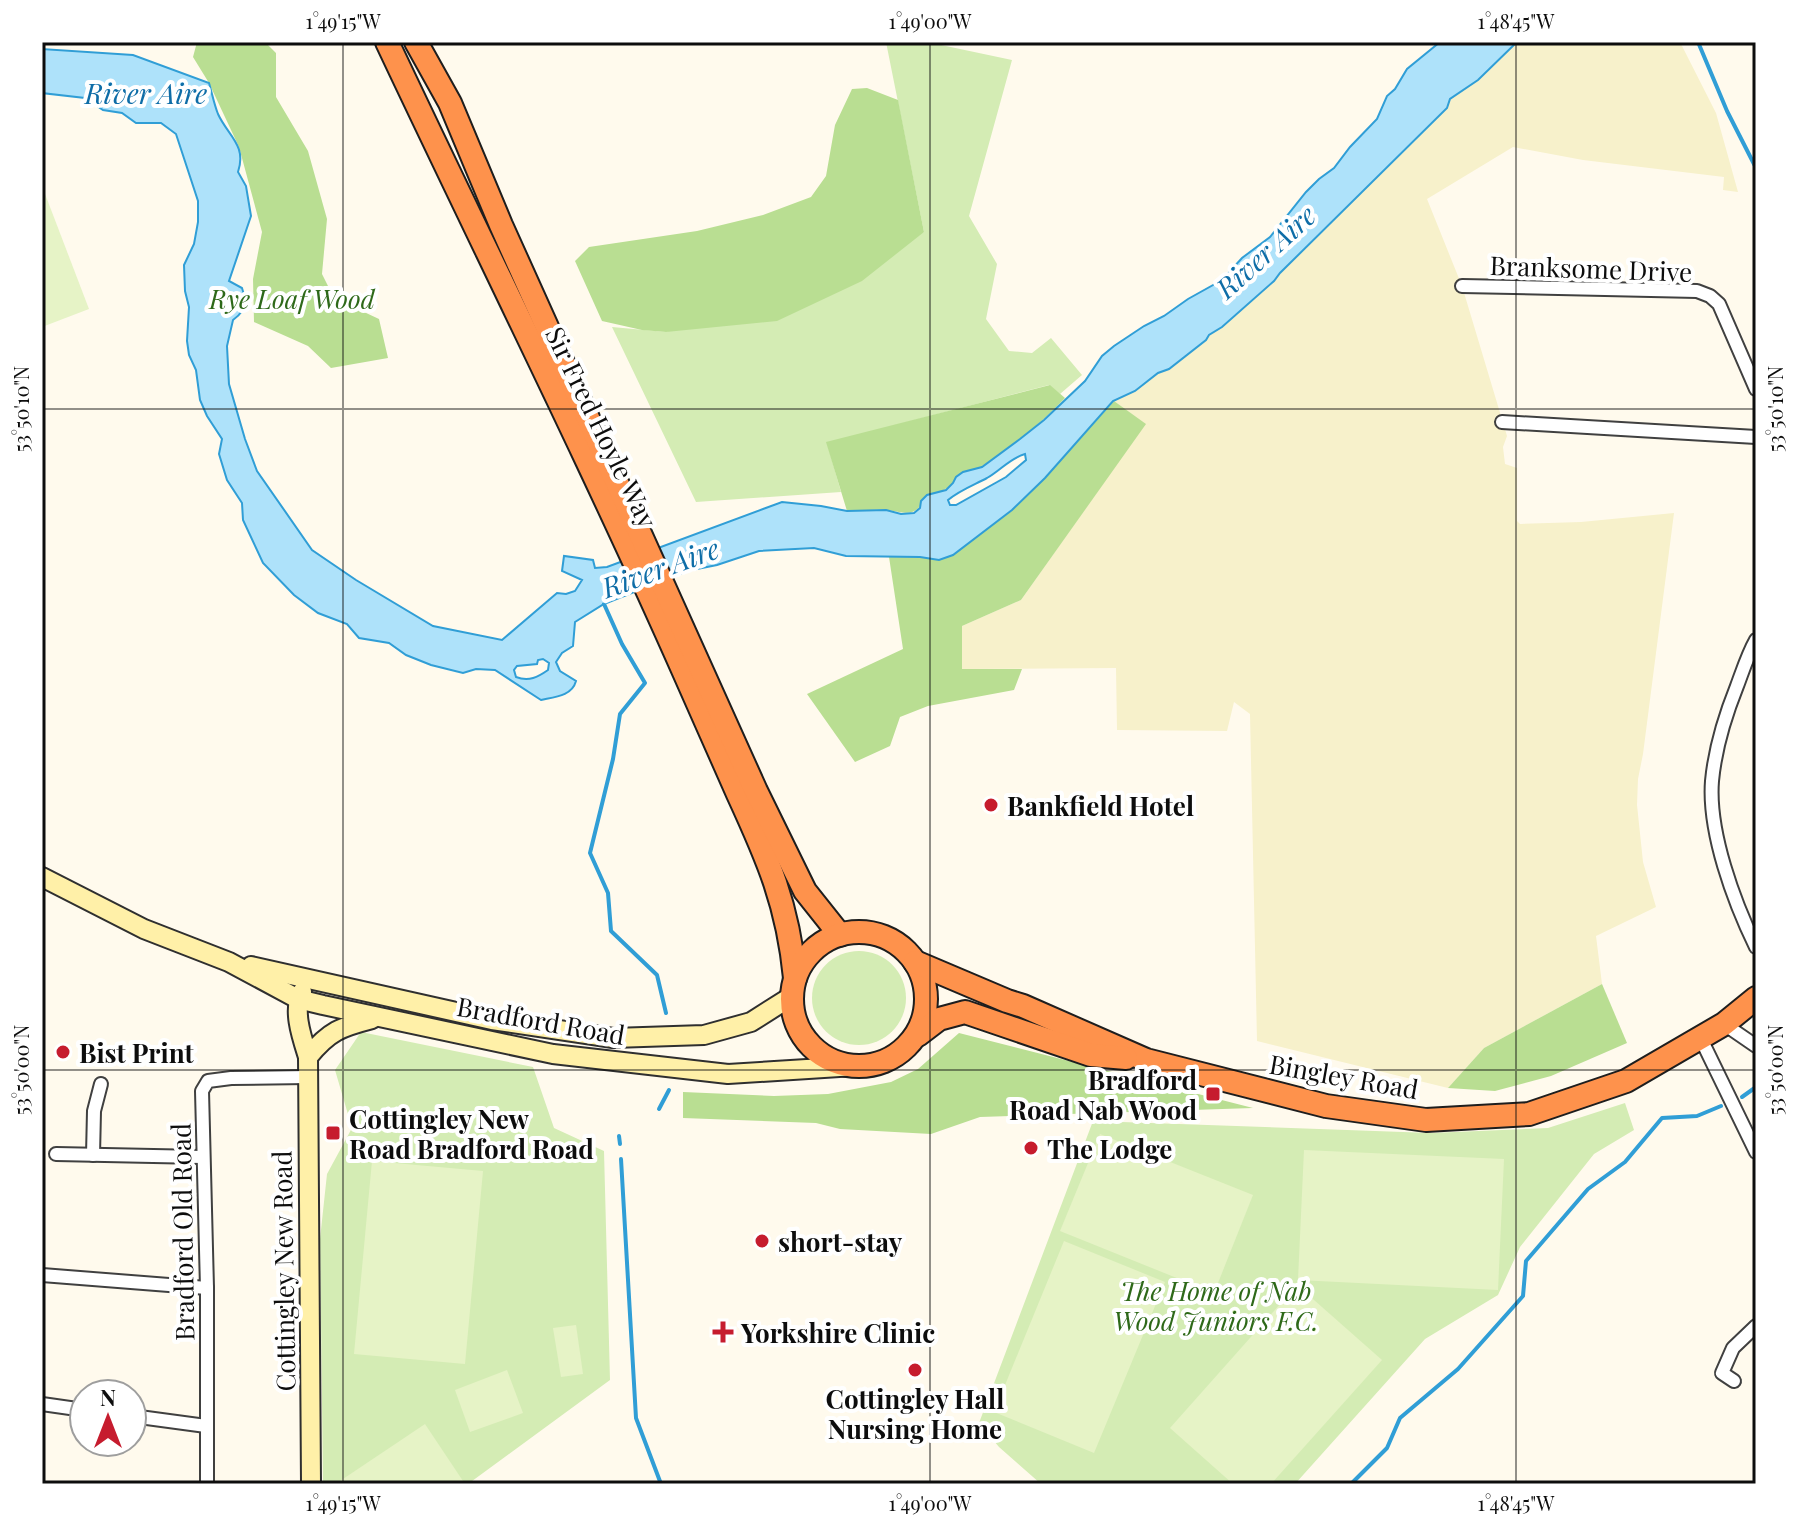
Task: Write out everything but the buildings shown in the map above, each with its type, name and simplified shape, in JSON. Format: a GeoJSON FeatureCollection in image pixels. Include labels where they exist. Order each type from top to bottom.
{"type":"FeatureCollection","features":[{"type":"Feature","properties":{"kind":"highway","name":"Sir Fred Hoyle Way"},"geometry":{"type":"LineString","coordinates":[[387,42],[748,794],[805,891],[840,935]]}},
{"type":"Feature","properties":{"kind":"highway","name":"Sir Fred Hoyle Way"},"geometry":{"type":"LineString","coordinates":[[416,42],[450,103],[748,794],[790,931],[793,987]]}},
{"type":"Feature","properties":{"kind":"highway"},"geometry":{"type":"LineString","coordinates":[[914,1039],[923,1020],[927,1000],[924,980],[915,962],[901,946],[882,936],[861,932],[840,935],[820,944],[805,959],[793,987],[794,1017],[808,1043],[833,1061],[855,1066],[877,1064],[898,1054],[939,1019],[965,1012],[1091,1055],[1146,1060]]}},
{"type":"Feature","properties":{"kind":"highway","name":"Bingley Road"},"geometry":{"type":"LineString","coordinates":[[915,962],[1146,1060],[1326,1106],[1426,1120],[1529,1114],[1626,1081],[1701,1039],[1756,998]]}},
{"type":"Feature","properties":{"kind":"main road","name":"Bradford Road"},"geometry":{"type":"LineString","coordinates":[[42,877],[144,929],[229,962],[298,999],[323,1005],[553,1054],[728,1074],[855,1066]]}},
{"type":"Feature","properties":{"kind":"main road","name":"Bradford Road"},"geometry":{"type":"LineString","coordinates":[[229,962],[492,1020],[613,1038],[704,1035],[751,1022],[793,987]]}},
{"type":"Feature","properties":{"kind":"main road"},"geometry":{"type":"LineString","coordinates":[[298,999],[313,979]]}},
{"type":"Feature","properties":{"kind":"main road"},"geometry":{"type":"LineString","coordinates":[[313,979],[323,1005],[322,1040]]}},
{"type":"Feature","properties":{"kind":"main road","name":"Cottingley New Road"},"geometry":{"type":"LineString","coordinates":[[298,999],[300,1031],[308,1057],[311,1484]]}},
{"type":"Feature","properties":{"kind":"main road"},"geometry":{"type":"LineString","coordinates":[[308,1057],[322,1040],[346,1026],[378,1017]]}},
{"type":"Feature","properties":{"kind":"street","name":"Branksome Drive"},"geometry":{"type":"LineString","coordinates":[[1462,286],[1697,291],[1719,304],[1756,389]]}},
{"type":"Feature","properties":{"kind":"street"},"geometry":{"type":"LineString","coordinates":[[1502,422],[1756,437]]}},
{"type":"Feature","properties":{"kind":"street"},"geometry":{"type":"LineString","coordinates":[[1756,640],[1717,747],[1712,782],[1713,815],[1722,855],[1740,914],[1756,947]]}},
{"type":"Feature","properties":{"kind":"street"},"geometry":{"type":"LineString","coordinates":[[1724,1024],[1756,1046]]}},
{"type":"Feature","properties":{"kind":"street"},"geometry":{"type":"LineString","coordinates":[[1701,1039],[1756,1152]]}},
{"type":"Feature","properties":{"kind":"street","name":"Bradford Old Road"},"geometry":{"type":"LineString","coordinates":[[207,1484],[207,1288],[202,1091],[208,1081],[308,1077]]}},
{"type":"Feature","properties":{"kind":"street"},"geometry":{"type":"LineString","coordinates":[[93,1155],[94,1111],[101,1084]]}},
{"type":"Feature","properties":{"kind":"street"},"geometry":{"type":"LineString","coordinates":[[56,1154],[202,1157]]}},
{"type":"Feature","properties":{"kind":"street"},"geometry":{"type":"LineString","coordinates":[[42,1275],[207,1288]]}},
{"type":"Feature","properties":{"kind":"street"},"geometry":{"type":"LineString","coordinates":[[1734,1381],[1722,1373],[1733,1348],[1756,1326]]}},
{"type":"Feature","properties":{"kind":"street"},"geometry":{"type":"LineString","coordinates":[[42,1404],[68,1408]]}},
{"type":"Feature","properties":{"kind":"street"},"geometry":{"type":"LineString","coordinates":[[148,1418],[206,1426]]}},
{"type":"Feature","properties":{"kind":"shaded area"},"geometry":{"type":"Polygon","coordinates":[[[1517,42],[1680,42],[1716,113],[1738,192],[1723,190],[1724,177],[1583,160],[1513,147],[1427,199],[1462,286],[1507,436],[1503,447],[1505,464],[1517,468],[1517,521],[1520,524],[1581,522],[1674,513],[1638,779],[1637,805],[1643,862],[1656,907],[1596,936],[1602,984],[1484,1048],[1448,1088],[1257,1041],[1250,714],[1234,702],[1227,731],[1117,730],[1116,668],[962,669],[962,626],[1021,600],[1145,424],[1114,401],[1169,369],[1274,281],[1447,108],[1450,99],[1478,80],[1517,42]]]}},
{"type":"Feature","properties":{"kind":"green space","name":"Rye Loaf Wood"},"geometry":{"type":"Polygon","coordinates":[[[197,42],[265,42],[276,53],[276,97],[308,151],[327,219],[322,274],[334,298],[379,319],[388,358],[331,368],[308,346],[254,322],[253,279],[262,232],[239,147],[209,83],[193,57],[197,42]]]}},
{"type":"Feature","properties":{"kind":"green space"},"geometry":{"type":"Polygon","coordinates":[[[886,42],[927,42],[1012,60],[969,216],[997,264],[986,319],[1009,351],[1032,353],[1051,338],[1082,375],[1060,394],[1049,385],[827,443],[841,492],[696,502],[612,327],[666,332],[924,232],[886,42]]]}},
{"type":"Feature","properties":{"kind":"green space"},"geometry":{"type":"Polygon","coordinates":[[[867,88],[898,100],[924,232],[862,281],[777,321],[666,332],[602,321],[575,261],[589,247],[697,231],[763,215],[811,197],[826,176],[835,125],[852,89],[867,88]]]}},
{"type":"Feature","properties":{"kind":"green space"},"geometry":{"type":"Polygon","coordinates":[[[42,186],[89,309],[42,327],[42,186]]]}},
{"type":"Feature","properties":{"kind":"green space"},"geometry":{"type":"Polygon","coordinates":[[[1050,385],[1065,398],[1041,421],[989,462],[945,489],[927,495],[914,511],[847,511],[826,442],[1050,385]]]}},
{"type":"Feature","properties":{"kind":"green space"},"geometry":{"type":"Polygon","coordinates":[[[1114,401],[1146,424],[1021,600],[962,626],[962,669],[1022,669],[1014,690],[928,706],[900,717],[890,746],[855,762],[807,694],[903,649],[889,557],[939,560],[953,555],[1012,510],[1114,401]]]}},
{"type":"Feature","properties":{"kind":"green space"},"geometry":{"type":"Polygon","coordinates":[[[850,951],[868,951],[893,964],[903,980],[906,998],[903,1016],[893,1032],[868,1045],[850,1045],[825,1032],[812,1007],[812,989],[825,964],[850,951]]]}},
{"type":"Feature","properties":{"kind":"green space"},"geometry":{"type":"Polygon","coordinates":[[[1602,984],[1627,1043],[1551,1076],[1495,1091],[1448,1088],[1484,1048],[1602,984]]]}},
{"type":"Feature","properties":{"kind":"green space"},"geometry":{"type":"Polygon","coordinates":[[[361,1032],[533,1067],[554,1128],[604,1151],[610,1380],[468,1484],[323,1484],[320,1239],[327,1174],[352,1128],[335,1070],[361,1032]]]}},
{"type":"Feature","properties":{"kind":"green space"},"geometry":{"type":"Polygon","coordinates":[[[959,1033],[1253,1108],[980,1117],[931,1134],[840,1129],[816,1123],[683,1118],[683,1092],[774,1096],[828,1094],[891,1082],[918,1069],[959,1033]]]}},
{"type":"Feature","properties":{"kind":"green space","name":"The Home of Nab Wood Juniors F.C."},"geometry":{"type":"Polygon","coordinates":[[[1625,1103],[1634,1130],[1594,1154],[1520,1247],[1498,1295],[1425,1339],[1295,1484],[1041,1484],[999,1447],[979,1423],[1093,1121],[1431,1133],[1548,1128],[1625,1103]]]}},
{"type":"Feature","properties":{"kind":"green space"},"geometry":{"type":"Polygon","coordinates":[[[1100,1134],[1253,1195],[1214,1293],[1060,1231],[1100,1134]]]}},
{"type":"Feature","properties":{"kind":"green space"},"geometry":{"type":"Polygon","coordinates":[[[1304,1150],[1504,1159],[1498,1290],[1298,1280],[1304,1150]]]}},
{"type":"Feature","properties":{"kind":"green space"},"geometry":{"type":"Polygon","coordinates":[[[372,1161],[483,1171],[465,1364],[354,1354],[372,1161]]]}},
{"type":"Feature","properties":{"kind":"green space"},"geometry":{"type":"Polygon","coordinates":[[[1064,1241],[1165,1282],[1094,1453],[994,1412],[1064,1241]]]}},
{"type":"Feature","properties":{"kind":"green space"},"geometry":{"type":"Polygon","coordinates":[[[1297,1285],[1382,1360],[1271,1484],[1233,1484],[1170,1428],[1297,1285]]]}},
{"type":"Feature","properties":{"kind":"green space"},"geometry":{"type":"Polygon","coordinates":[[[576,1325],[583,1374],[561,1377],[553,1328],[576,1325]]]}},
{"type":"Feature","properties":{"kind":"green space"},"geometry":{"type":"Polygon","coordinates":[[[507,1370],[523,1413],[470,1432],[455,1390],[507,1370]]]}},
{"type":"Feature","properties":{"kind":"green space"},"geometry":{"type":"Polygon","coordinates":[[[425,1424],[463,1481],[458,1484],[342,1484],[340,1481],[425,1424]]]}},
{"type":"Feature","properties":{"kind":"water","name":"River Aire"},"geometry":{"type":"Polygon","coordinates":[[[1440,42],[1517,42],[1478,80],[1450,99],[1447,108],[1274,281],[1169,369],[1113,401],[1045,478],[1012,510],[953,555],[939,560],[846,556],[814,548],[759,551],[687,571],[604,604],[575,622],[573,646],[562,653],[556,662],[560,671],[576,681],[574,686],[562,695],[541,700],[495,670],[476,669],[463,673],[406,655],[389,643],[359,638],[347,624],[318,613],[294,595],[263,563],[243,520],[242,503],[227,480],[219,454],[222,439],[200,400],[196,370],[189,355],[189,307],[184,265],[194,244],[198,201],[176,134],[161,123],[136,123],[122,113],[103,110],[85,98],[42,93],[42,49],[133,55],[209,83],[218,114],[238,148],[238,172],[246,186],[251,216],[229,281],[242,288],[245,302],[233,320],[227,346],[229,384],[257,471],[312,550],[433,626],[502,640],[557,593],[575,591],[582,580],[562,571],[564,556],[593,560],[595,568],[607,567],[782,502],[847,511],[914,513],[927,495],[946,490],[963,472],[982,467],[1044,420],[1085,381],[1102,356],[1114,346],[1222,280],[1242,258],[1270,237],[1306,192],[1334,168],[1377,119],[1387,96],[1407,69],[1440,42]],[[1025,454],[953,496],[948,500],[950,505],[956,505],[1006,477],[1026,460],[1025,454]],[[538,660],[537,664],[517,666],[514,670],[516,677],[529,679],[544,673],[549,663],[538,660]]]}},
{"type":"Feature","properties":{"kind":"waterway"},"geometry":{"type":"LineString","coordinates":[[1698,42],[1727,111],[1756,168]]}},
{"type":"Feature","properties":{"kind":"waterway"},"geometry":{"type":"LineString","coordinates":[[604,604],[622,644],[645,683],[620,714],[613,759],[590,853],[608,893],[611,931],[657,975],[666,1013]]}},
{"type":"Feature","properties":{"kind":"waterway"},"geometry":{"type":"LineString","coordinates":[[1742,1097],[1756,1087]]}},
{"type":"Feature","properties":{"kind":"waterway"},"geometry":{"type":"LineString","coordinates":[[659,1109],[669,1090]]}},
{"type":"Feature","properties":{"kind":"waterway"},"geometry":{"type":"LineString","coordinates":[[1351,1484],[1387,1448],[1400,1418],[1458,1369],[1523,1296],[1526,1261],[1588,1189],[1625,1162],[1662,1118],[1697,1116],[1721,1106]]}},
{"type":"Feature","properties":{"kind":"waterway"},"geometry":{"type":"LineString","coordinates":[[619,1136],[620,1144]]}},
{"type":"Feature","properties":{"kind":"waterway"},"geometry":{"type":"LineString","coordinates":[[621,1159],[636,1418],[661,1484]]}},
{"type":"Feature","properties":{"kind":"place","name":"Bankfield Hotel"},"geometry":{"type":"Point","coordinates":[991,805]}},
{"type":"Feature","properties":{"kind":"place","name":"Bist Print"},"geometry":{"type":"Point","coordinates":[63,1052]}},
{"type":"Feature","properties":{"kind":"place","name":"Bradford Road Nab Wood"},"geometry":{"type":"Point","coordinates":[1213,1094]}},
{"type":"Feature","properties":{"kind":"place","name":"Cottingley New Road Bradford Road"},"geometry":{"type":"Point","coordinates":[333,1133]}},
{"type":"Feature","properties":{"kind":"place","name":"The Lodge"},"geometry":{"type":"Point","coordinates":[1031,1148]}},
{"type":"Feature","properties":{"kind":"place","name":"short-stay"},"geometry":{"type":"Point","coordinates":[762,1241]}},
{"type":"Feature","properties":{"kind":"place","name":"Yorkshire Clinic"},"geometry":{"type":"Point","coordinates":[723,1332]}},
{"type":"Feature","properties":{"kind":"place","name":"Cottingley Hall Nursing Home"},"geometry":{"type":"Point","coordinates":[915,1370]}}]}
